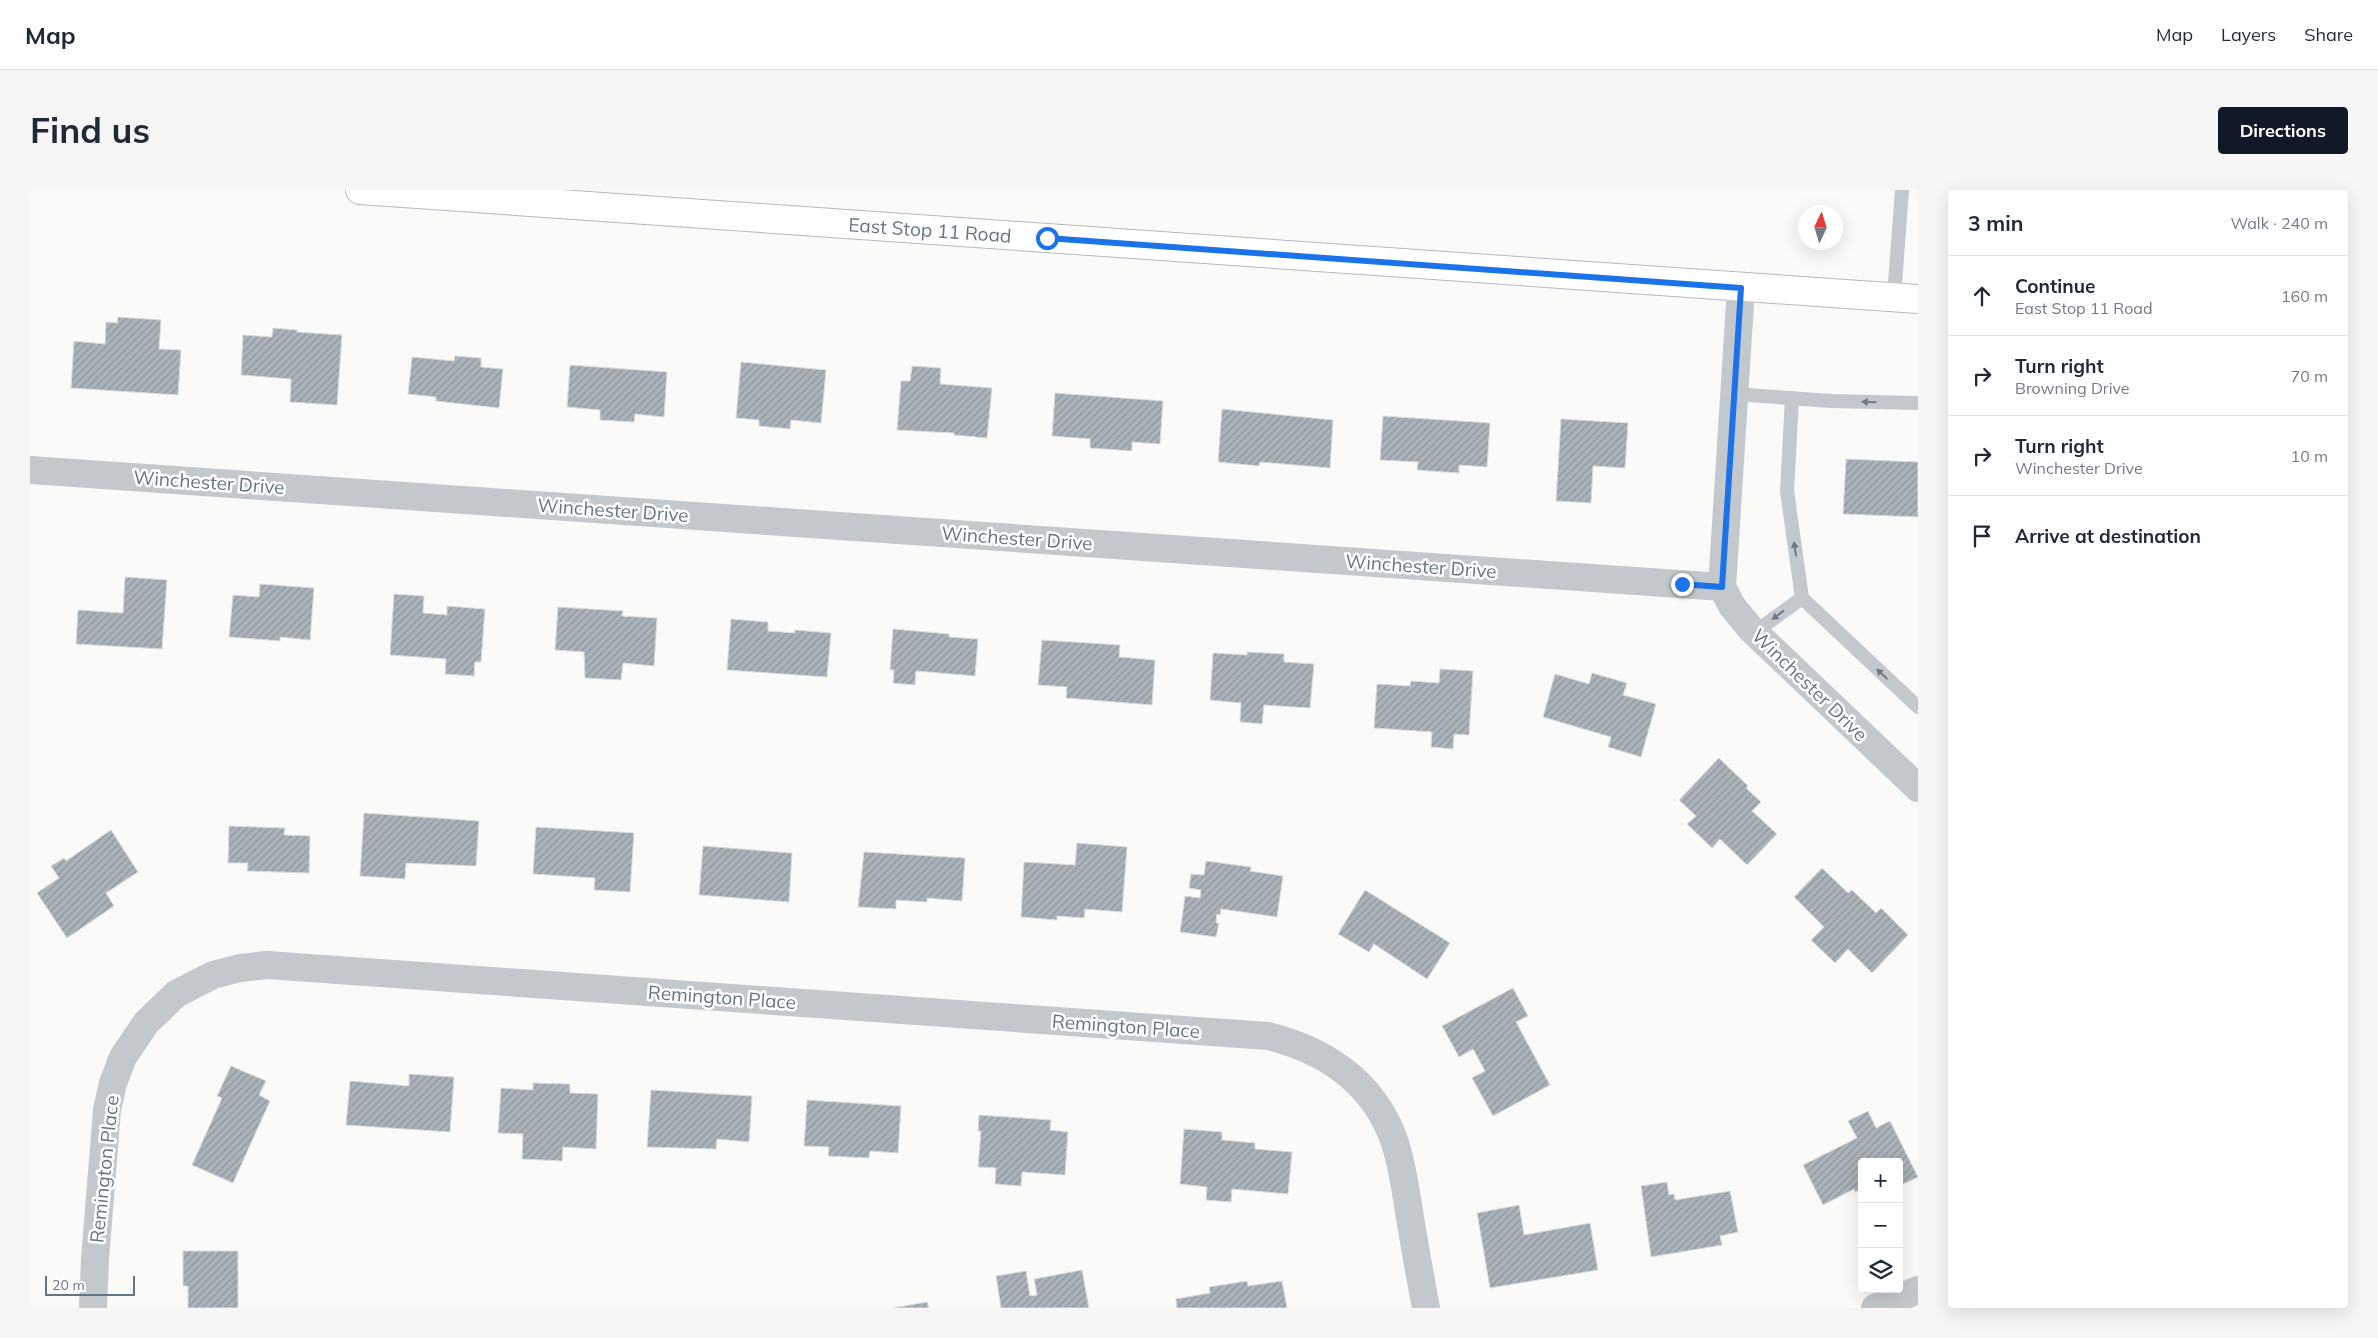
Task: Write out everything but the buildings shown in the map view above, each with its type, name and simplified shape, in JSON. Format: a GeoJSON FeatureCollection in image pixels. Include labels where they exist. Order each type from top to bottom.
{"type":"FeatureCollection","features":[{"type":"Feature","properties":{"kind":"main road","name":"East Stop 11 Road"},"geometry":{"type":"LineString","coordinates":[[360,190],[532,196],[1741,288],[1906,298]]}},
{"type":"Feature","properties":{"kind":"street"},"geometry":{"type":"LineString","coordinates":[[1722,587],[1741,288]]}},
{"type":"Feature","properties":{"kind":"street","name":"Winchester Drive"},"geometry":{"type":"LineString","coordinates":[[30,470],[1722,587],[1739,615],[1755,632],[1918,788]]}},
{"type":"Feature","properties":{"kind":"street","name":"Remington Place"},"geometry":{"type":"LineString","coordinates":[[94,1308],[95,1260],[108,1110],[113,1083],[123,1057],[146,1023],[176,994],[213,975],[240,968],[267,965],[1268,1036],[1295,1043],[1333,1061],[1364,1091],[1388,1126],[1401,1166],[1426,1308]]}},
{"type":"Feature","properties":{"kind":"street"},"geometry":{"type":"LineString","coordinates":[[1875,1308],[1918,1290]]}},
{"type":"Feature","properties":{"kind":"lane"},"geometry":{"type":"LineString","coordinates":[[1902,190],[1906,298]]}},
{"type":"Feature","properties":{"kind":"lane"},"geometry":{"type":"LineString","coordinates":[[1734,394],[1918,403]]}},
{"type":"Feature","properties":{"kind":"lane"},"geometry":{"type":"LineString","coordinates":[[1792,398],[1787,491],[1802,598],[1918,707]]}},
{"type":"Feature","properties":{"kind":"lane"},"geometry":{"type":"LineString","coordinates":[[1755,632],[1802,598]]}},
{"type":"Feature","properties":{"kind":"route"},"geometry":{"type":"LineString","coordinates":[[1047,238],[1741,288],[1722,587],[1682,584]]}}]}
